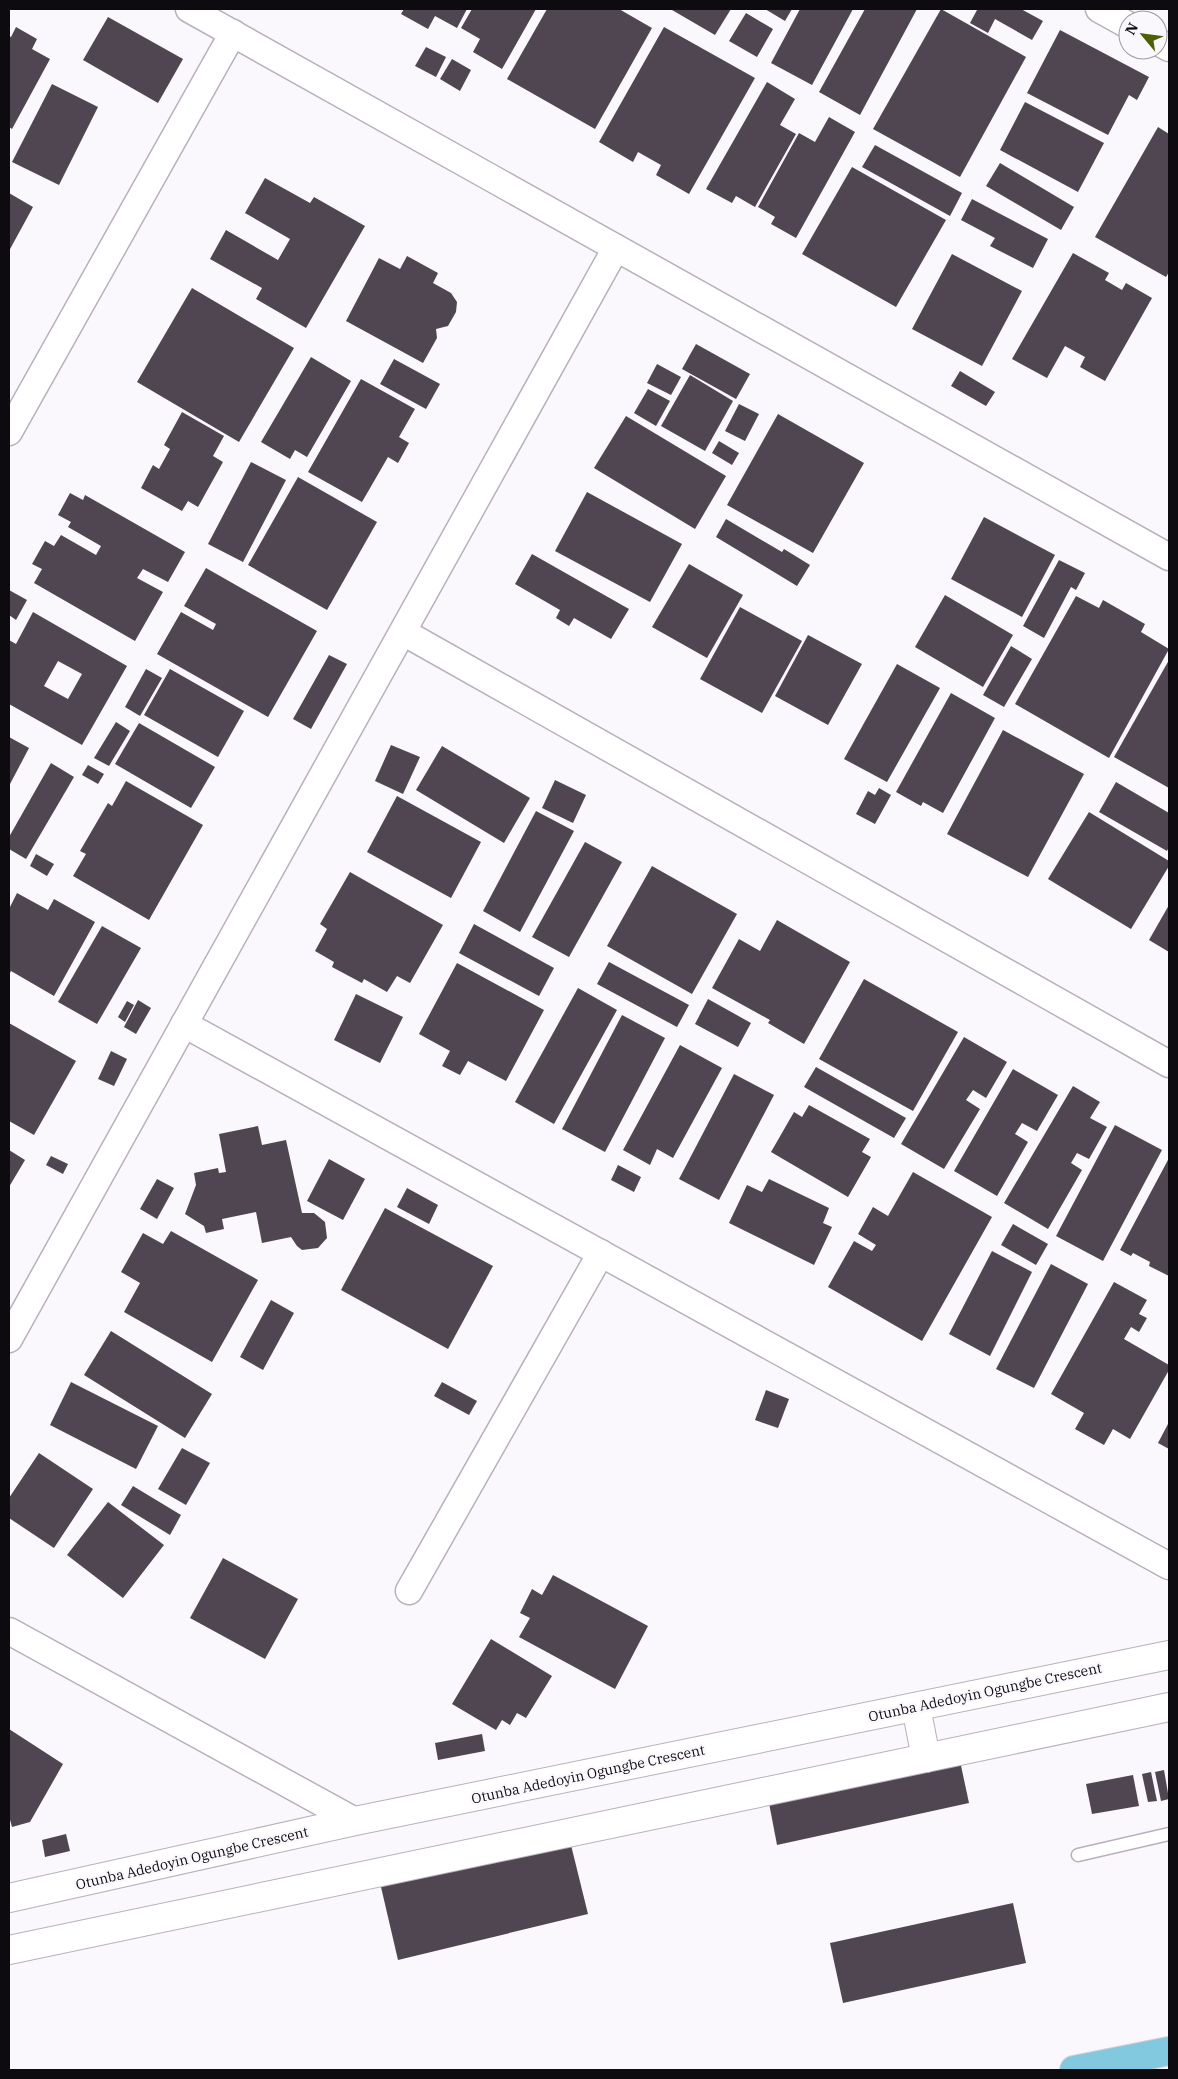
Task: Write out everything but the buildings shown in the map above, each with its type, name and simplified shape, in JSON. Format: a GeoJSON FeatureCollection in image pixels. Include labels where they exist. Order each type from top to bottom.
{"type":"FeatureCollection","features":[{"type":"Feature","properties":{"kind":"highway"},"geometry":{"type":"LineString","coordinates":[[1074,2070],[1169,2051]]}},
{"type":"Feature","properties":{"kind":"street"},"geometry":{"type":"LineString","coordinates":[[189,9],[1169,557]]}},
{"type":"Feature","properties":{"kind":"street"},"geometry":{"type":"LineString","coordinates":[[9,432],[233,33]]}},
{"type":"Feature","properties":{"kind":"street"},"geometry":{"type":"LineString","coordinates":[[9,1340],[616,248]]}},
{"type":"Feature","properties":{"kind":"street"},"geometry":{"type":"LineString","coordinates":[[403,632],[1169,1064]]}},
{"type":"Feature","properties":{"kind":"street"},"geometry":{"type":"LineString","coordinates":[[184,1024],[1169,1566]]}},
{"type":"Feature","properties":{"kind":"street"},"geometry":{"type":"LineString","coordinates":[[408,1591],[601,1253]]}},
{"type":"Feature","properties":{"kind":"street"},"geometry":{"type":"LineString","coordinates":[[9,1631],[355,1821]]}},
{"type":"Feature","properties":{"kind":"street","name":"Otunba Adedoyin Ogungbe Crescent"},"geometry":{"type":"LineString","coordinates":[[9,1898],[355,1821],[1169,1655]]}},
{"type":"Feature","properties":{"kind":"street"},"geometry":{"type":"LineString","coordinates":[[916,1707],[926,1758]]}},
{"type":"Feature","properties":{"kind":"street"},"geometry":{"type":"LineString","coordinates":[[9,1950],[1169,1707]]}},
{"type":"Feature","properties":{"kind":"lane"},"geometry":{"type":"LineString","coordinates":[[1078,1855],[1169,1834]]}}]}
